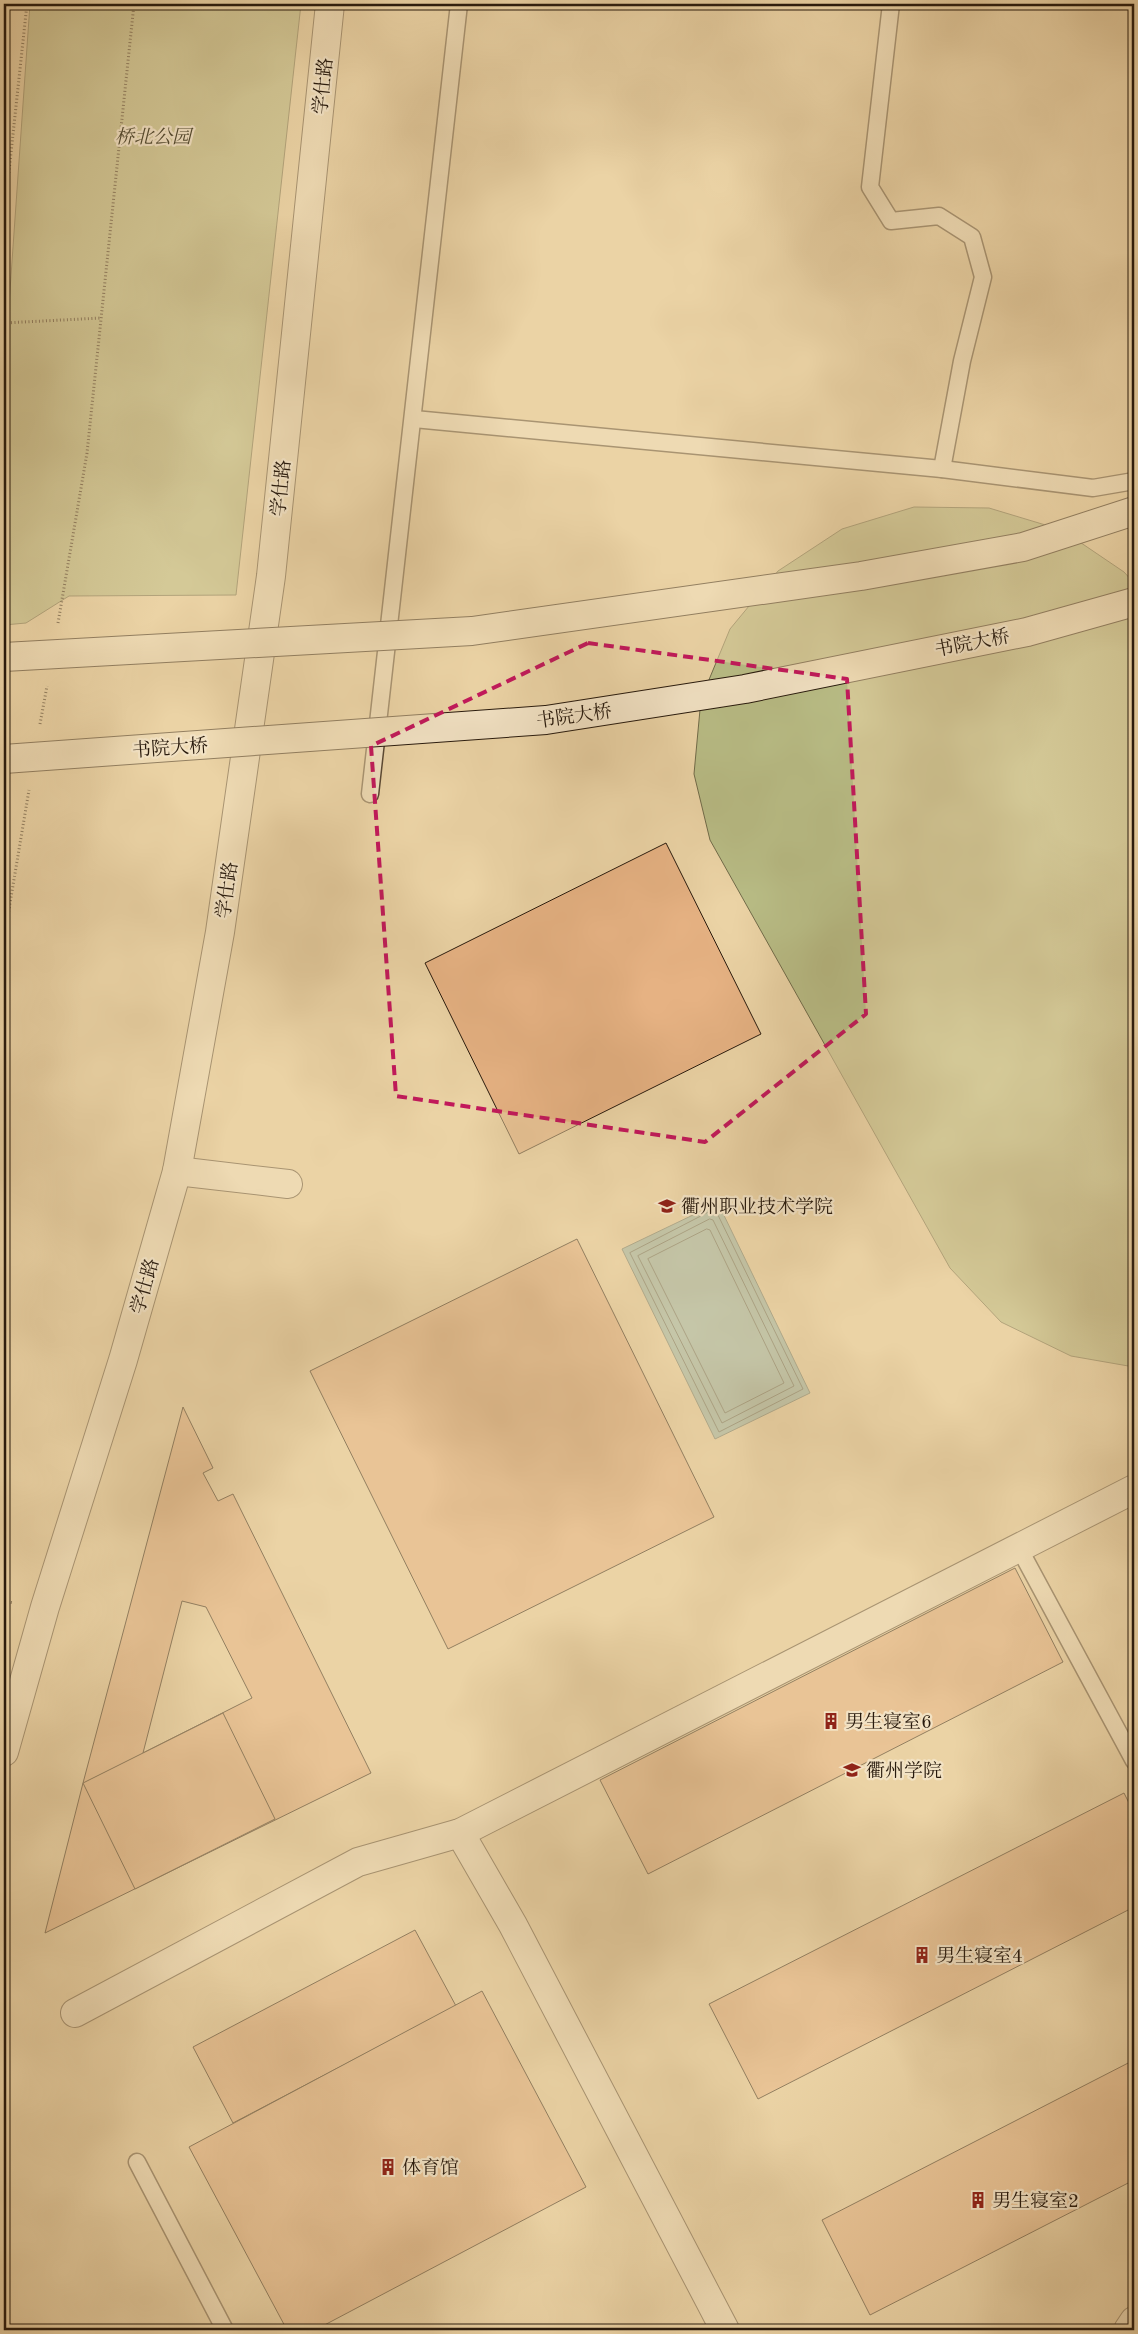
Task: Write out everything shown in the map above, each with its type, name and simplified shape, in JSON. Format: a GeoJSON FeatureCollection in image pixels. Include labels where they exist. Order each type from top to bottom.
{"type":"FeatureCollection","features":[{"type":"Feature","properties":{"kind":"street","name":"学仕路"},"geometry":{"type":"LineString","coordinates":[[4,1752],[45,1607],[123,1360],[177,1171],[220,932],[271,576],[330,4]]}},
{"type":"Feature","properties":{"kind":"street"},"geometry":{"type":"LineString","coordinates":[[4,657],[472,631],[861,576],[1023,547],[1134,511]]}},
{"type":"Feature","properties":{"kind":"street","name":"书院大桥"},"geometry":{"type":"LineString","coordinates":[[4,759],[546,720],[745,689],[1027,632],[1134,602]]}},
{"type":"Feature","properties":{"kind":"street"},"geometry":{"type":"LineString","coordinates":[[177,1171],[288,1184]]}},
{"type":"Feature","properties":{"kind":"street"},"geometry":{"type":"LineString","coordinates":[[75,2013],[358,1862],[460,1833],[1134,1489]]}},
{"type":"Feature","properties":{"kind":"street"},"geometry":{"type":"LineString","coordinates":[[460,1833],[513,1924],[725,2330]]}},
{"type":"Feature","properties":{"kind":"street"},"geometry":{"type":"LineString","coordinates":[[1128,2330],[1134,2321]]}},
{"type":"Feature","properties":{"kind":"lane"},"geometry":{"type":"LineString","coordinates":[[370,794],[414,419],[459,4]]}},
{"type":"Feature","properties":{"kind":"lane"},"geometry":{"type":"LineString","coordinates":[[891,4],[870,187],[891,222],[939,216],[972,238],[983,277],[962,362],[942,469]]}},
{"type":"Feature","properties":{"kind":"lane"},"geometry":{"type":"LineString","coordinates":[[414,419],[942,469],[1093,488],[1134,481]]}},
{"type":"Feature","properties":{"kind":"lane"},"geometry":{"type":"LineString","coordinates":[[1019,1548],[1134,1761]]}},
{"type":"Feature","properties":{"kind":"lane"},"geometry":{"type":"LineString","coordinates":[[137,2162],[226,2330]]}},
{"type":"Feature","properties":{"kind":"path"},"geometry":{"type":"LineString","coordinates":[[4,218],[27,4]]}},
{"type":"Feature","properties":{"kind":"path"},"geometry":{"type":"LineString","coordinates":[[57,628],[87,454],[134,4]]}},
{"type":"Feature","properties":{"kind":"path"},"geometry":{"type":"LineString","coordinates":[[4,324],[101,318]]}},
{"type":"Feature","properties":{"kind":"path"},"geometry":{"type":"LineString","coordinates":[[40,725],[48,677]]}},
{"type":"Feature","properties":{"kind":"path"},"geometry":{"type":"LineString","coordinates":[[4,939],[30,783]]}},
{"type":"Feature","properties":{"kind":"highlighted area"},"geometry":{"type":"Polygon","coordinates":[[[588,643],[847,679],[866,1014],[705,1142],[396,1096],[371,746],[588,643]]]}},
{"type":"Feature","properties":{"kind":"green space","name":"桥北公园"},"geometry":{"type":"Polygon","coordinates":[[[30,4],[301,4],[236,595],[69,596],[26,623],[4,625],[4,376],[30,4]]]}},
{"type":"Feature","properties":{"kind":"green space"},"geometry":{"type":"Polygon","coordinates":[[[914,507],[989,508],[1062,530],[1124,572],[1134,583],[1134,1367],[1071,1356],[1001,1322],[950,1268],[710,840],[694,774],[701,699],[730,629],[778,571],[842,529],[914,507]]]}},
{"type":"Feature","properties":{"kind":"water"},"geometry":{"type":"Polygon","coordinates":[[[718,1203],[810,1393],[715,1439],[622,1249],[718,1203]]]}},
{"type":"Feature","properties":{"kind":"building"},"geometry":{"type":"Polygon","coordinates":[[[666,843],[761,1034],[519,1154],[425,963],[666,843]]]}},
{"type":"Feature","properties":{"kind":"building"},"geometry":{"type":"Polygon","coordinates":[[[577,1239],[714,1517],[448,1649],[310,1371],[577,1239]]]}},
{"type":"Feature","properties":{"kind":"building"},"geometry":{"type":"Polygon","coordinates":[[[183,1407],[213,1468],[203,1473],[218,1501],[233,1494],[371,1773],[45,1933],[183,1407]],[[182,1601],[143,1753],[252,1698],[206,1607],[182,1601]]]}},
{"type":"Feature","properties":{"kind":"building","name":"男生寝室6"},"geometry":{"type":"Polygon","coordinates":[[[1015,1568],[1063,1662],[648,1874],[600,1780],[1015,1568]]]}},
{"type":"Feature","properties":{"kind":"building"},"geometry":{"type":"Polygon","coordinates":[[[223,1713],[275,1819],[135,1889],[83,1783],[223,1713]]]}},
{"type":"Feature","properties":{"kind":"building","name":"男生寝室4"},"geometry":{"type":"Polygon","coordinates":[[[1124,1793],[1134,1813],[1134,1907],[758,2099],[709,2004],[1124,1793]]]}},
{"type":"Feature","properties":{"kind":"building"},"geometry":{"type":"Polygon","coordinates":[[[415,1930],[456,2006],[233,2123],[193,2047],[415,1930]]]}},
{"type":"Feature","properties":{"kind":"building","name":"体育馆"},"geometry":{"type":"Polygon","coordinates":[[[482,1991],[586,2187],[315,2330],[287,2330],[189,2147],[482,1991]]]}},
{"type":"Feature","properties":{"kind":"building","name":"男生寝室2"},"geometry":{"type":"Polygon","coordinates":[[[1134,2060],[1134,2180],[870,2315],[822,2220],[1134,2060]]]}},
{"type":"Feature","properties":{"kind":"place","name":"衢州职业技术学院"},"geometry":{"type":"Point","coordinates":[667,1206]}},
{"type":"Feature","properties":{"kind":"place","name":"男生寝室6"},"geometry":{"type":"Point","coordinates":[831,1721]}},
{"type":"Feature","properties":{"kind":"place","name":"衢州学院"},"geometry":{"type":"Point","coordinates":[852,1770]}},
{"type":"Feature","properties":{"kind":"place","name":"男生寝室4"},"geometry":{"type":"Point","coordinates":[922,1955]}},
{"type":"Feature","properties":{"kind":"place","name":"体育馆"},"geometry":{"type":"Point","coordinates":[388,2167]}},
{"type":"Feature","properties":{"kind":"place","name":"男生寝室2"},"geometry":{"type":"Point","coordinates":[978,2200]}}]}
